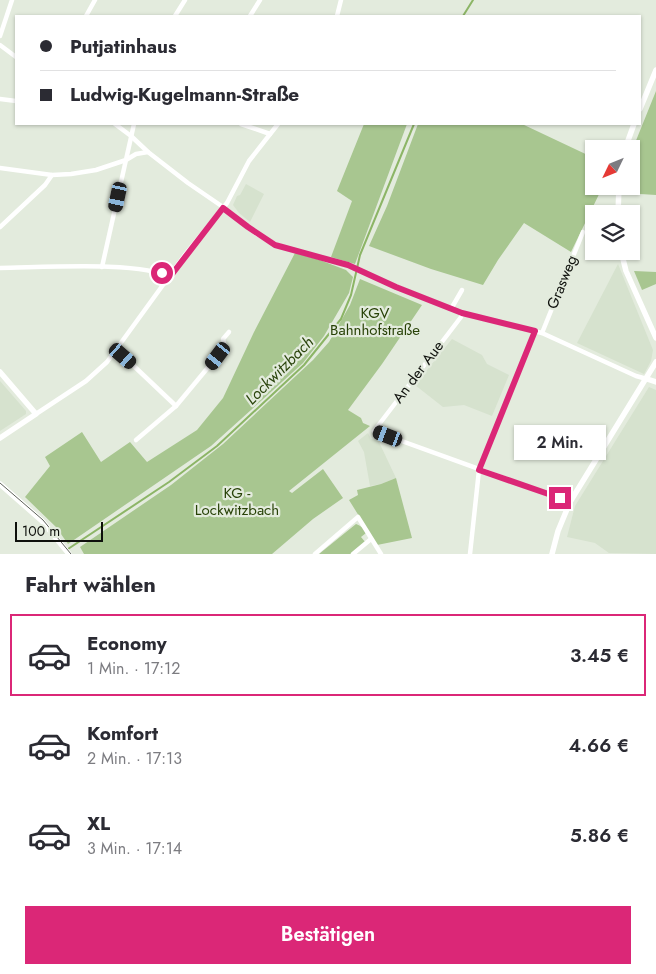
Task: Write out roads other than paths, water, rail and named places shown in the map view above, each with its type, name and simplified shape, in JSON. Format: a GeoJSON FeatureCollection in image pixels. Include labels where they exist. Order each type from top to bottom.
{"type":"FeatureCollection","features":[{"type":"Feature","properties":{"kind":"street"},"geometry":{"type":"LineString","coordinates":[[0,36],[12,0]]}},
{"type":"Feature","properties":{"kind":"street"},"geometry":{"type":"LineString","coordinates":[[86,15],[94,0]]}},
{"type":"Feature","properties":{"kind":"street"},"geometry":{"type":"LineString","coordinates":[[175,15],[185,0]]}},
{"type":"Feature","properties":{"kind":"street"},"geometry":{"type":"LineString","coordinates":[[251,15],[260,0]]}},
{"type":"Feature","properties":{"kind":"street"},"geometry":{"type":"LineString","coordinates":[[337,15],[339,1]]}},
{"type":"Feature","properties":{"kind":"street"},"geometry":{"type":"LineString","coordinates":[[0,46],[15,56]]}},
{"type":"Feature","properties":{"kind":"street"},"geometry":{"type":"LineString","coordinates":[[641,107],[656,70]]}},
{"type":"Feature","properties":{"kind":"street"},"geometry":{"type":"LineString","coordinates":[[0,98],[15,101]]}},
{"type":"Feature","properties":{"kind":"street"},"geometry":{"type":"LineString","coordinates":[[116,125],[148,152],[275,245],[348,265],[462,313],[542,333],[636,376],[656,382]]}},
{"type":"Feature","properties":{"kind":"street"},"geometry":{"type":"LineString","coordinates":[[102,267],[134,125]]}},
{"type":"Feature","properties":{"kind":"street"},"geometry":{"type":"LineString","coordinates":[[244,125],[270,134]]}},
{"type":"Feature","properties":{"kind":"street"},"geometry":{"type":"LineString","coordinates":[[0,438],[86,381],[103,366],[223,208],[233,193],[249,160],[277,125]]}},
{"type":"Feature","properties":{"kind":"street"},"geometry":{"type":"LineString","coordinates":[[628,140],[634,125]]}},
{"type":"Feature","properties":{"kind":"street"},"geometry":{"type":"LineString","coordinates":[[0,168],[52,175],[96,170],[126,160],[136,154],[148,152]]}},
{"type":"Feature","properties":{"kind":"street"},"geometry":{"type":"LineString","coordinates":[[0,227],[45,185],[52,175]]}},
{"type":"Feature","properties":{"kind":"street","name":"Grasweg"},"geometry":{"type":"LineString","coordinates":[[542,333],[582,232]]}},
{"type":"Feature","properties":{"kind":"street"},"geometry":{"type":"LineString","coordinates":[[623,260],[626,271],[656,338]]}},
{"type":"Feature","properties":{"kind":"street"},"geometry":{"type":"LineString","coordinates":[[0,268],[102,267],[153,270],[169,278]]}},
{"type":"Feature","properties":{"kind":"street"},"geometry":{"type":"LineString","coordinates":[[451,309],[462,290]]}},
{"type":"Feature","properties":{"kind":"street","name":"An der Aue"},"geometry":{"type":"LineString","coordinates":[[462,313],[461,317],[374,431],[479,470]]}},
{"type":"Feature","properties":{"kind":"street"},"geometry":{"type":"LineString","coordinates":[[470,554],[479,470],[535,331]]}},
{"type":"Feature","properties":{"kind":"street"},"geometry":{"type":"LineString","coordinates":[[136,440],[176,406],[224,347],[223,339],[229,332]]}},
{"type":"Feature","properties":{"kind":"street"},"geometry":{"type":"LineString","coordinates":[[117,350],[176,406]]}},
{"type":"Feature","properties":{"kind":"street"},"geometry":{"type":"LineString","coordinates":[[552,554],[558,531],[570,502],[656,362]]}},
{"type":"Feature","properties":{"kind":"street"},"geometry":{"type":"LineString","coordinates":[[0,372],[36,414]]}},
{"type":"Feature","properties":{"kind":"street"},"geometry":{"type":"LineString","coordinates":[[479,470],[570,502]]}},
{"type":"Feature","properties":{"kind":"street"},"geometry":{"type":"LineString","coordinates":[[0,484],[33,511],[69,554]]}},
{"type":"Feature","properties":{"kind":"street"},"geometry":{"type":"LineString","coordinates":[[315,554],[358,517],[381,554]]}},
{"type":"Feature","properties":{"kind":"street"},"geometry":{"type":"LineString","coordinates":[[353,554],[371,539]]}},
{"type":"Feature","properties":{"kind":"waterway","name":"Lockwitzbach"},"geometry":{"type":"LineString","coordinates":[[464,15],[473,0]]}},
{"type":"Feature","properties":{"kind":"waterway","name":"Lockwitzbach"},"geometry":{"type":"LineString","coordinates":[[68,549],[169,482],[217,446],[304,365],[341,319],[351,295],[360,255],[414,125]]}},
{"type":"Feature","properties":{"kind":"tram line"},"geometry":{"type":"LineString","coordinates":[[0,483],[43,520],[71,554]]}},
{"type":"Feature","properties":{"kind":"park label","name":"KGV Bahnhofstraße"},"geometry":{"type":"Point","coordinates":[375,322]}},
{"type":"Feature","properties":{"kind":"park label","name":"KG - Lockwitzbach"},"geometry":{"type":"Point","coordinates":[237,502]}}]}
